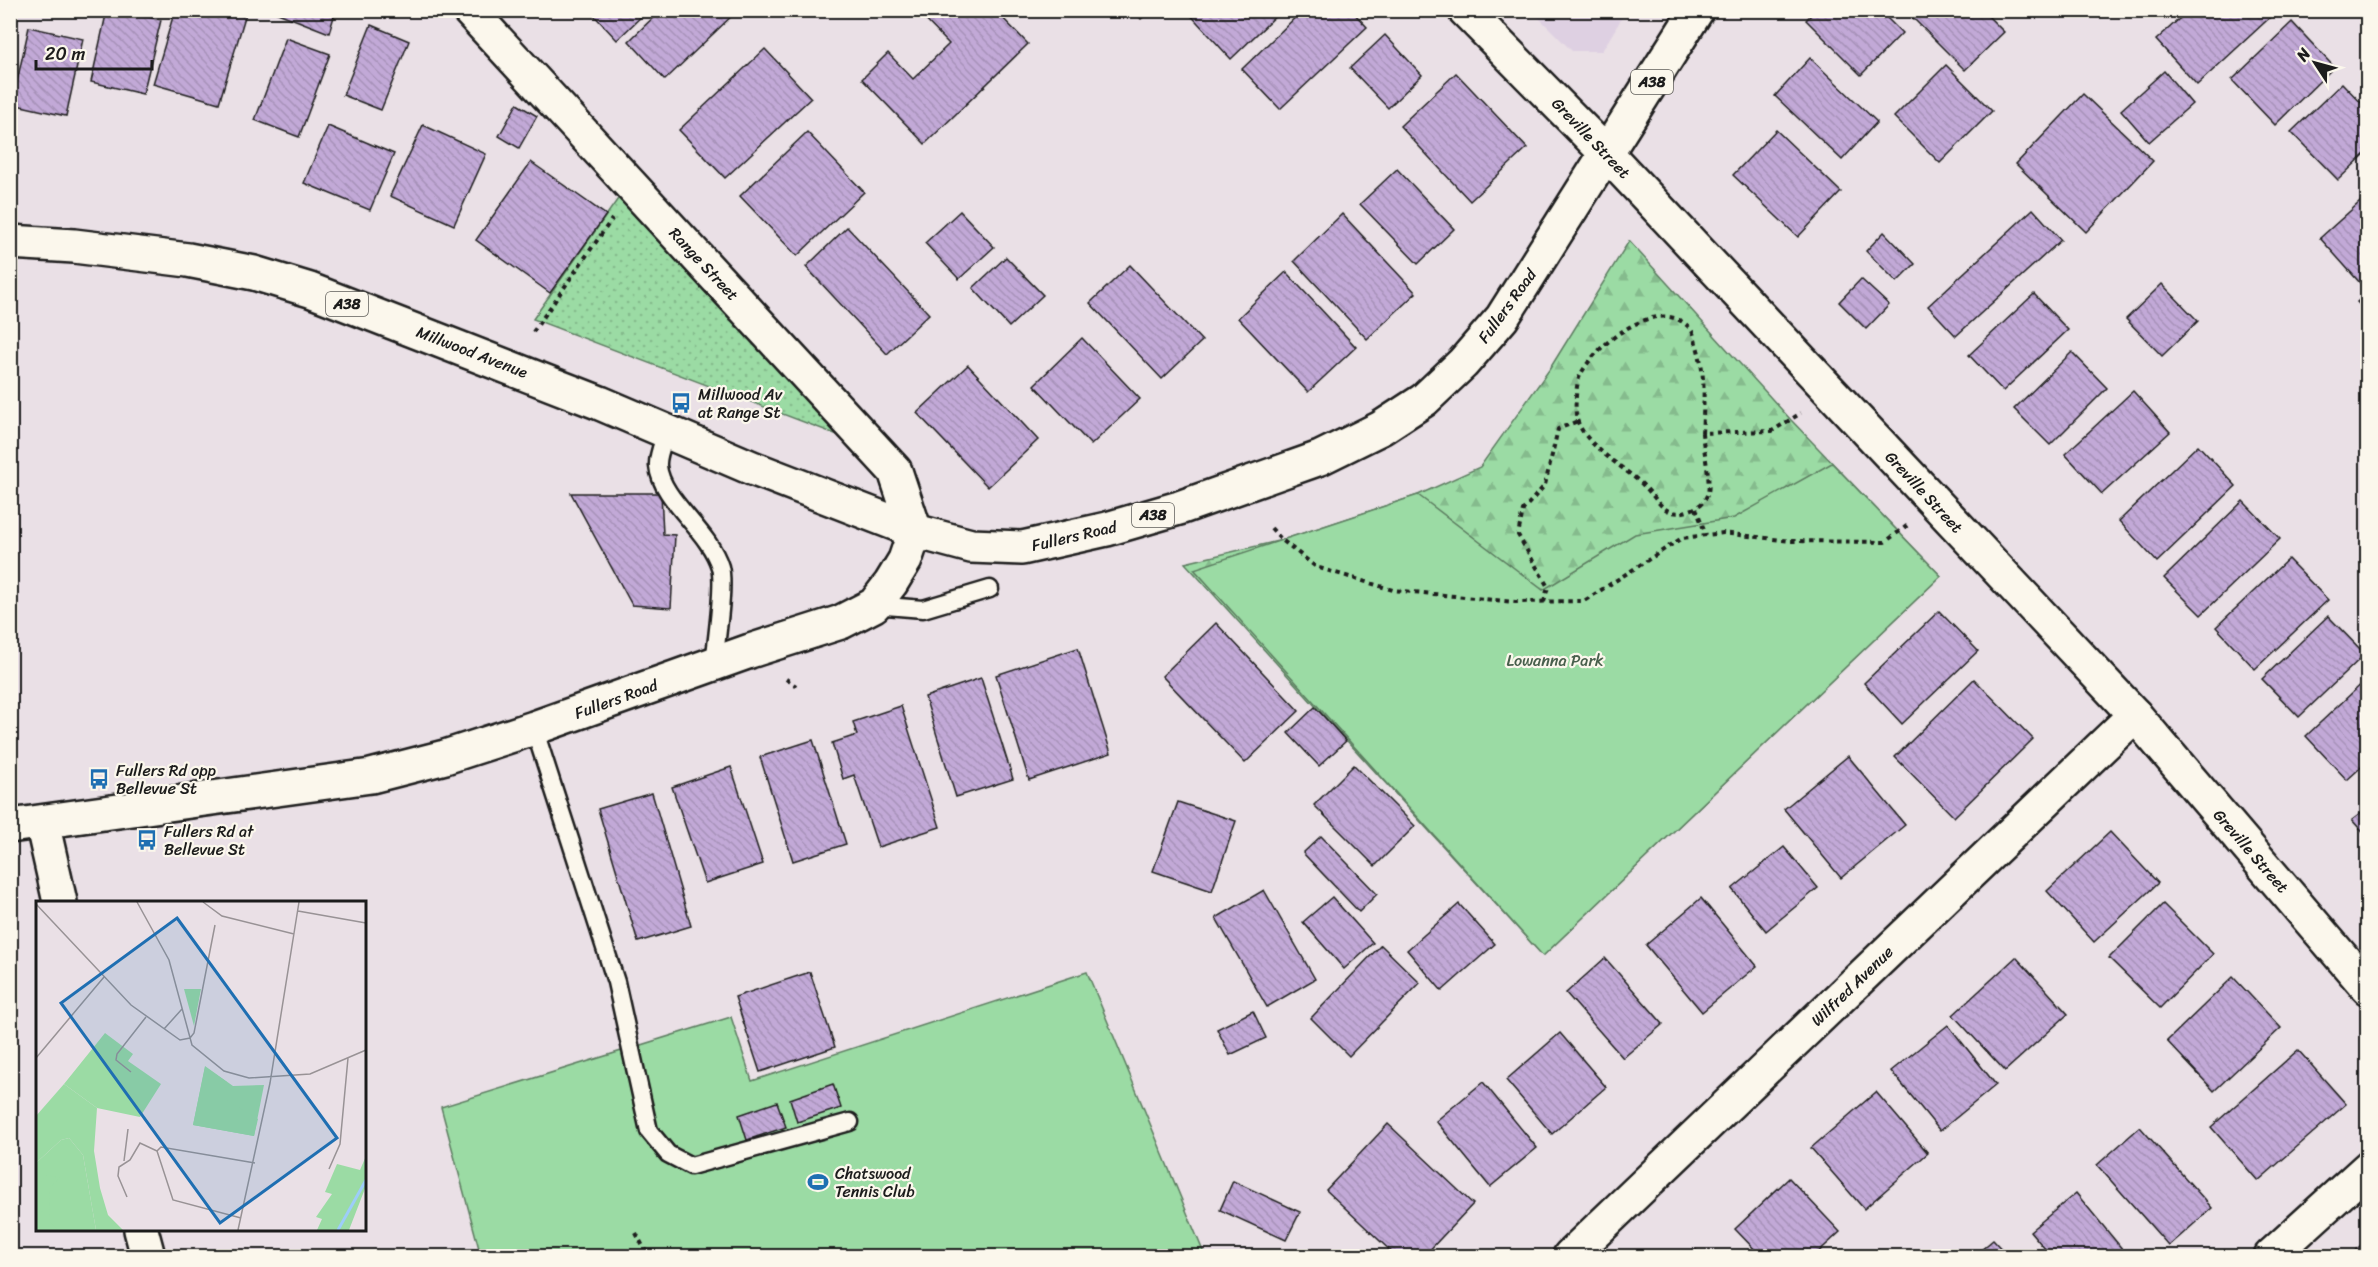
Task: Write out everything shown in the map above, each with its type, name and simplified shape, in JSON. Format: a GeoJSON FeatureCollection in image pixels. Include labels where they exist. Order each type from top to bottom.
{"type":"FeatureCollection","features":[{"type":"Feature","properties":{"kind":"street","name":"Range Street"},"geometry":{"type":"LineString","coordinates":[[469,10],[895,471],[915,531]]}},
{"type":"Feature","properties":{"kind":"street","name":"Greville Street"},"geometry":{"type":"LineString","coordinates":[[1465,10],[1607,154],[2135,715],[2367,988]]}},
{"type":"Feature","properties":{"kind":"street","name":"Fullers Road"},"geometry":{"type":"LineString","coordinates":[[26,824],[371,776],[444,757],[841,622],[874,605],[891,584],[905,560],[915,531],[971,546],[1022,548],[1045,544],[1107,529],[1190,504],[1320,458],[1381,428],[1424,400],[1482,342],[1508,308],[1697,10]]}},
{"type":"Feature","properties":{"kind":"street","name":"Millwood Avenue"},"geometry":{"type":"LineString","coordinates":[[10,242],[131,252],[188,260],[254,273],[310,290],[667,430],[752,468],[915,531]]}},
{"type":"Feature","properties":{"kind":"street","name":"Wilfred Avenue"},"geometry":{"type":"LineString","coordinates":[[1570,1257],[2135,715]]}},
{"type":"Feature","properties":{"kind":"street"},"geometry":{"type":"LineString","coordinates":[[26,824],[59,901]]}},
{"type":"Feature","properties":{"kind":"street"},"geometry":{"type":"LineString","coordinates":[[2271,1257],[2367,1168]]}},
{"type":"Feature","properties":{"kind":"street"},"geometry":{"type":"LineString","coordinates":[[141,1231],[148,1257]]}},
{"type":"Feature","properties":{"kind":"lane"},"geometry":{"type":"LineString","coordinates":[[667,430],[658,464],[663,485],[701,532],[720,568],[720,598],[714,664]]}},
{"type":"Feature","properties":{"kind":"lane"},"geometry":{"type":"LineString","coordinates":[[874,605],[923,609],[990,589]]}},
{"type":"Feature","properties":{"kind":"lane"},"geometry":{"type":"LineString","coordinates":[[534,728],[616,982],[649,1131],[668,1154],[692,1166],[850,1122]]}},
{"type":"Feature","properties":{"kind":"path"},"geometry":{"type":"LineString","coordinates":[[533,332],[634,187]]}},
{"type":"Feature","properties":{"kind":"path"},"geometry":{"type":"LineString","coordinates":[[1660,317],[1676,318],[1692,331],[1702,362],[1706,390],[1702,433],[1708,492],[1700,506],[1696,508],[1680,514],[1667,511],[1643,485],[1608,459],[1581,429],[1576,414],[1579,378],[1597,353],[1613,337],[1635,323],[1660,317]]}},
{"type":"Feature","properties":{"kind":"path"},"geometry":{"type":"LineString","coordinates":[[1702,433],[1772,431],[1831,393]]}},
{"type":"Feature","properties":{"kind":"path"},"geometry":{"type":"LineString","coordinates":[[1544,602],[1548,587],[1518,536],[1522,510],[1545,485],[1558,429],[1578,421]]}},
{"type":"Feature","properties":{"kind":"path"},"geometry":{"type":"LineString","coordinates":[[1271,528],[1282,540],[1316,567],[1393,590],[1515,602],[1584,601],[1682,538],[1723,533],[1791,541],[1885,542],[1934,502]]}},
{"type":"Feature","properties":{"kind":"path"},"geometry":{"type":"LineString","coordinates":[[1696,508],[1706,535]]}},
{"type":"Feature","properties":{"kind":"path"},"geometry":{"type":"LineString","coordinates":[[636,1233],[648,1257]]}},
{"type":"Feature","properties":{"kind":"shaded area"},"geometry":{"type":"Polygon","coordinates":[[[1532,11],[1626,11],[1602,51],[1572,51],[1532,11]]]}},
{"type":"Feature","properties":{"kind":"green space"},"geometry":{"type":"Polygon","coordinates":[[[620,196],[851,440],[533,319],[620,196]]]}},
{"type":"Feature","properties":{"kind":"green space","name":"Lowanna Park"},"geometry":{"type":"Polygon","coordinates":[[[1629,241],[1791,420],[1941,576],[1543,956],[1185,563],[1282,540],[1418,495],[1480,467],[1549,370],[1629,241]]]}},
{"type":"Feature","properties":{"kind":"green space","name":"Lowanna Park"},"geometry":{"type":"Polygon","coordinates":[[[1832,463],[1941,576],[1543,956],[1194,569],[1418,495],[1543,590],[1635,534],[1734,518],[1832,463]]]}},
{"type":"Feature","properties":{"kind":"green space","name":"Chatswood Tennis Club"},"geometry":{"type":"Polygon","coordinates":[[[1087,972],[1205,1256],[481,1256],[441,1107],[731,1017],[752,1081],[1087,972]]]}},
{"type":"Feature","properties":{"kind":"building"},"geometry":{"type":"Polygon","coordinates":[[[107,10],[119,10],[161,20],[143,94],[91,82],[107,10]]]}},
{"type":"Feature","properties":{"kind":"building"},"geometry":{"type":"Polygon","coordinates":[[[175,10],[247,10],[219,103],[153,84],[175,10]]]}},
{"type":"Feature","properties":{"kind":"building"},"geometry":{"type":"Polygon","coordinates":[[[270,10],[336,10],[329,33],[270,10]]]}},
{"type":"Feature","properties":{"kind":"building"},"geometry":{"type":"Polygon","coordinates":[[[589,10],[648,10],[617,40],[589,10]]]}},
{"type":"Feature","properties":{"kind":"building"},"geometry":{"type":"Polygon","coordinates":[[[661,10],[738,10],[665,80],[629,41],[661,10]]]}},
{"type":"Feature","properties":{"kind":"building"},"geometry":{"type":"Polygon","coordinates":[[[916,10],[995,10],[1028,44],[925,144],[862,79],[888,53],[913,79],[949,44],[916,10]]]}},
{"type":"Feature","properties":{"kind":"building"},"geometry":{"type":"Polygon","coordinates":[[[1133,10],[1151,10],[1141,19],[1133,10]]]}},
{"type":"Feature","properties":{"kind":"building"},"geometry":{"type":"Polygon","coordinates":[[[1186,10],[1282,10],[1231,59],[1186,10]]]}},
{"type":"Feature","properties":{"kind":"building"},"geometry":{"type":"Polygon","coordinates":[[[1303,10],[1351,10],[1367,27],[1280,109],[1242,69],[1303,10]]]}},
{"type":"Feature","properties":{"kind":"building"},"geometry":{"type":"Polygon","coordinates":[[[1816,10],[1879,10],[1902,33],[1861,75],[1806,20],[1816,10]]]}},
{"type":"Feature","properties":{"kind":"building"},"geometry":{"type":"Polygon","coordinates":[[[1905,10],[1982,10],[2004,32],[1965,70],[1905,10]]]}},
{"type":"Feature","properties":{"kind":"building"},"geometry":{"type":"Polygon","coordinates":[[[2189,10],[2278,10],[2197,85],[2156,40],[2189,10]]]}},
{"type":"Feature","properties":{"kind":"building"},"geometry":{"type":"Polygon","coordinates":[[[2292,22],[2334,67],[2275,125],[2232,80],[2292,22]]]}},
{"type":"Feature","properties":{"kind":"building"},"geometry":{"type":"Polygon","coordinates":[[[371,25],[409,41],[381,110],[343,95],[371,25]]]}},
{"type":"Feature","properties":{"kind":"building"},"geometry":{"type":"Polygon","coordinates":[[[29,27],[83,39],[66,116],[12,104],[29,27]]]}},
{"type":"Feature","properties":{"kind":"building"},"geometry":{"type":"Polygon","coordinates":[[[1385,35],[1422,75],[1388,108],[1350,68],[1385,35]]]}},
{"type":"Feature","properties":{"kind":"building"},"geometry":{"type":"Polygon","coordinates":[[[286,38],[330,54],[299,137],[255,120],[286,38]]]}},
{"type":"Feature","properties":{"kind":"building"},"geometry":{"type":"Polygon","coordinates":[[[765,49],[811,98],[725,178],[679,130],[765,49]]]}},
{"type":"Feature","properties":{"kind":"building"},"geometry":{"type":"Polygon","coordinates":[[[1810,58],[1877,122],[1842,160],[1775,96],[1810,58]]]}},
{"type":"Feature","properties":{"kind":"building"},"geometry":{"type":"Polygon","coordinates":[[[1946,65],[1992,111],[1940,163],[1894,117],[1946,65]]]}},
{"type":"Feature","properties":{"kind":"building"},"geometry":{"type":"Polygon","coordinates":[[[2164,71],[2192,104],[2149,142],[2121,110],[2164,71]]]}},
{"type":"Feature","properties":{"kind":"building"},"geometry":{"type":"Polygon","coordinates":[[[1456,73],[1527,148],[1470,201],[1400,126],[1456,73]]]}},
{"type":"Feature","properties":{"kind":"building"},"geometry":{"type":"Polygon","coordinates":[[[2342,83],[2368,110],[2368,151],[2338,180],[2291,132],[2342,83]]]}},
{"type":"Feature","properties":{"kind":"building"},"geometry":{"type":"Polygon","coordinates":[[[2083,94],[2153,161],[2086,232],[2016,164],[2083,94]]]}},
{"type":"Feature","properties":{"kind":"building"},"geometry":{"type":"Polygon","coordinates":[[[517,104],[537,116],[519,148],[499,136],[517,104]]]}},
{"type":"Feature","properties":{"kind":"building"},"geometry":{"type":"Polygon","coordinates":[[[423,125],[486,154],[454,225],[390,196],[423,125]]]}},
{"type":"Feature","properties":{"kind":"building"},"geometry":{"type":"Polygon","coordinates":[[[328,126],[394,154],[370,210],[304,183],[328,126]]]}},
{"type":"Feature","properties":{"kind":"building"},"geometry":{"type":"Polygon","coordinates":[[[1776,130],[1841,192],[1798,237],[1733,175],[1776,130]]]}},
{"type":"Feature","properties":{"kind":"building"},"geometry":{"type":"Polygon","coordinates":[[[807,132],[864,192],[797,256],[740,196],[807,132]]]}},
{"type":"Feature","properties":{"kind":"building"},"geometry":{"type":"Polygon","coordinates":[[[531,162],[606,215],[550,293],[476,240],[531,162]]]}},
{"type":"Feature","properties":{"kind":"building"},"geometry":{"type":"Polygon","coordinates":[[[1397,169],[1454,229],[1418,264],[1360,204],[1397,169]]]}},
{"type":"Feature","properties":{"kind":"building"},"geometry":{"type":"Polygon","coordinates":[[[2368,195],[2368,279],[2361,284],[2320,238],[2368,195]]]}},
{"type":"Feature","properties":{"kind":"building"},"geometry":{"type":"Polygon","coordinates":[[[2033,209],[2061,240],[1956,336],[1928,306],[2033,209]]]}},
{"type":"Feature","properties":{"kind":"building"},"geometry":{"type":"Polygon","coordinates":[[[960,211],[994,247],[959,279],[925,243],[960,211]]]}},
{"type":"Feature","properties":{"kind":"building"},"geometry":{"type":"Polygon","coordinates":[[[1342,214],[1416,293],[1367,339],[1294,261],[1342,214]]]}},
{"type":"Feature","properties":{"kind":"building"},"geometry":{"type":"Polygon","coordinates":[[[847,227],[929,314],[887,354],[806,267],[847,227]]]}},
{"type":"Feature","properties":{"kind":"building"},"geometry":{"type":"Polygon","coordinates":[[[1884,232],[1915,264],[1897,282],[1866,251],[1884,232]]]}},
{"type":"Feature","properties":{"kind":"building"},"geometry":{"type":"Polygon","coordinates":[[[1006,257],[1043,295],[1009,327],[973,288],[1006,257]]]}},
{"type":"Feature","properties":{"kind":"building"},"geometry":{"type":"Polygon","coordinates":[[[1130,265],[1202,341],[1162,379],[1090,303],[1130,265]]]}},
{"type":"Feature","properties":{"kind":"building"},"geometry":{"type":"Polygon","coordinates":[[[1286,272],[1356,347],[1308,392],[1238,318],[1286,272]]]}},
{"type":"Feature","properties":{"kind":"building"},"geometry":{"type":"Polygon","coordinates":[[[1861,279],[1889,305],[1866,329],[1839,302],[1861,279]]]}},
{"type":"Feature","properties":{"kind":"building"},"geometry":{"type":"Polygon","coordinates":[[[2162,284],[2198,321],[2162,356],[2126,319],[2162,284]]]}},
{"type":"Feature","properties":{"kind":"building"},"geometry":{"type":"Polygon","coordinates":[[[2368,292],[2368,313],[2357,302],[2368,292]]]}},
{"type":"Feature","properties":{"kind":"building"},"geometry":{"type":"Polygon","coordinates":[[[2034,294],[2068,330],[2003,391],[1969,355],[2034,294]]]}},
{"type":"Feature","properties":{"kind":"building"},"geometry":{"type":"Polygon","coordinates":[[[1082,338],[1140,399],[1091,445],[1034,385],[1082,338]]]}},
{"type":"Feature","properties":{"kind":"building"},"geometry":{"type":"Polygon","coordinates":[[[2072,352],[2107,388],[2050,445],[2014,409],[2072,352]]]}},
{"type":"Feature","properties":{"kind":"building"},"geometry":{"type":"Polygon","coordinates":[[[968,365],[1038,440],[988,487],[917,413],[968,365]]]}},
{"type":"Feature","properties":{"kind":"building"},"geometry":{"type":"Polygon","coordinates":[[[2133,391],[2170,432],[2102,494],[2065,454],[2133,391]]]}},
{"type":"Feature","properties":{"kind":"building"},"geometry":{"type":"Polygon","coordinates":[[[2198,445],[2236,486],[2157,562],[2119,521],[2198,445]]]}},
{"type":"Feature","properties":{"kind":"building"},"geometry":{"type":"Polygon","coordinates":[[[571,493],[661,493],[663,534],[675,535],[671,608],[632,605],[571,493]]]}},
{"type":"Feature","properties":{"kind":"building"},"geometry":{"type":"Polygon","coordinates":[[[2243,501],[2280,539],[2201,615],[2164,578],[2243,501]]]}},
{"type":"Feature","properties":{"kind":"building"},"geometry":{"type":"Polygon","coordinates":[[[2288,559],[2328,600],[2255,669],[2216,627],[2288,559]]]}},
{"type":"Feature","properties":{"kind":"building"},"geometry":{"type":"Polygon","coordinates":[[[1939,611],[1978,651],[1902,724],[1864,683],[1939,611]]]}},
{"type":"Feature","properties":{"kind":"building"},"geometry":{"type":"Polygon","coordinates":[[[2328,616],[2365,654],[2299,717],[2262,679],[2328,616]]]}},
{"type":"Feature","properties":{"kind":"building"},"geometry":{"type":"Polygon","coordinates":[[[1216,623],[1299,711],[1245,763],[1162,676],[1216,623]]]}},
{"type":"Feature","properties":{"kind":"building"},"geometry":{"type":"Polygon","coordinates":[[[1078,648],[1111,753],[1029,780],[996,675],[1078,648]]]}},
{"type":"Feature","properties":{"kind":"building"},"geometry":{"type":"Polygon","coordinates":[[[981,678],[1013,779],[956,797],[925,697],[981,678]]]}},
{"type":"Feature","properties":{"kind":"building"},"geometry":{"type":"Polygon","coordinates":[[[2368,678],[2368,761],[2347,780],[2306,736],[2368,678]]]}},
{"type":"Feature","properties":{"kind":"building"},"geometry":{"type":"Polygon","coordinates":[[[1974,679],[2033,739],[1954,817],[1895,757],[1974,679]]]}},
{"type":"Feature","properties":{"kind":"building"},"geometry":{"type":"Polygon","coordinates":[[[901,706],[940,827],[878,847],[854,775],[843,779],[832,743],[857,735],[853,722],[901,706]]]}},
{"type":"Feature","properties":{"kind":"building"},"geometry":{"type":"Polygon","coordinates":[[[1315,707],[1346,741],[1319,766],[1288,733],[1315,707]]]}},
{"type":"Feature","properties":{"kind":"building"},"geometry":{"type":"Polygon","coordinates":[[[813,740],[846,844],[793,861],[760,757],[813,740]]]}},
{"type":"Feature","properties":{"kind":"building"},"geometry":{"type":"Polygon","coordinates":[[[1848,756],[1905,825],[1841,878],[1784,809],[1848,756]]]}},
{"type":"Feature","properties":{"kind":"building"},"geometry":{"type":"Polygon","coordinates":[[[1354,765],[1415,826],[1375,866],[1314,805],[1354,765]]]}},
{"type":"Feature","properties":{"kind":"building"},"geometry":{"type":"Polygon","coordinates":[[[731,767],[763,864],[705,883],[672,787],[731,767]]]}},
{"type":"Feature","properties":{"kind":"building"},"geometry":{"type":"Polygon","coordinates":[[[652,793],[691,926],[638,942],[598,809],[652,793]]]}},
{"type":"Feature","properties":{"kind":"building"},"geometry":{"type":"Polygon","coordinates":[[[1178,802],[1236,821],[1212,891],[1153,871],[1178,802]]]}},
{"type":"Feature","properties":{"kind":"building"},"geometry":{"type":"Polygon","coordinates":[[[2368,808],[2368,838],[2352,820],[2368,808]]]}},
{"type":"Feature","properties":{"kind":"building"},"geometry":{"type":"Polygon","coordinates":[[[2110,832],[2158,883],[2094,942],[2047,891],[2110,832]]]}},
{"type":"Feature","properties":{"kind":"building"},"geometry":{"type":"Polygon","coordinates":[[[1321,836],[1377,894],[1359,912],[1303,853],[1321,836]]]}},
{"type":"Feature","properties":{"kind":"building"},"geometry":{"type":"Polygon","coordinates":[[[1784,847],[1818,888],[1766,931],[1732,889],[1784,847]]]}},
{"type":"Feature","properties":{"kind":"building"},"geometry":{"type":"Polygon","coordinates":[[[1264,890],[1315,979],[1267,1007],[1216,918],[1264,890]]]}},
{"type":"Feature","properties":{"kind":"building"},"geometry":{"type":"Polygon","coordinates":[[[1332,897],[1373,943],[1344,969],[1303,922],[1332,897]]]}},
{"type":"Feature","properties":{"kind":"building"},"geometry":{"type":"Polygon","coordinates":[[[1701,898],[1757,966],[1702,1012],[1646,945],[1701,898]]]}},
{"type":"Feature","properties":{"kind":"building"},"geometry":{"type":"Polygon","coordinates":[[[1459,904],[1495,944],[1442,991],[1407,950],[1459,904]]]}},
{"type":"Feature","properties":{"kind":"building"},"geometry":{"type":"Polygon","coordinates":[[[2163,904],[2213,954],[2160,1008],[2109,958],[2163,904]]]}},
{"type":"Feature","properties":{"kind":"building"},"geometry":{"type":"Polygon","coordinates":[[[1381,945],[1420,983],[1349,1056],[1311,1018],[1381,945]]]}},
{"type":"Feature","properties":{"kind":"building"},"geometry":{"type":"Polygon","coordinates":[[[2016,957],[2068,1014],[2005,1071],[1953,1015],[2016,957]]]}},
{"type":"Feature","properties":{"kind":"building"},"geometry":{"type":"Polygon","coordinates":[[[1605,958],[1663,1024],[1623,1058],[1566,993],[1605,958]]]}},
{"type":"Feature","properties":{"kind":"building"},"geometry":{"type":"Polygon","coordinates":[[[810,972],[835,1047],[760,1072],[735,997],[810,972]]]}},
{"type":"Feature","properties":{"kind":"building"},"geometry":{"type":"Polygon","coordinates":[[[2233,977],[2281,1028],[2214,1091],[2167,1041],[2233,977]]]}},
{"type":"Feature","properties":{"kind":"building"},"geometry":{"type":"Polygon","coordinates":[[[1253,1011],[1266,1038],[1230,1055],[1217,1029],[1253,1011]]]}},
{"type":"Feature","properties":{"kind":"building"},"geometry":{"type":"Polygon","coordinates":[[[1948,1025],[1996,1085],[1940,1131],[1891,1071],[1948,1025]]]}},
{"type":"Feature","properties":{"kind":"building"},"geometry":{"type":"Polygon","coordinates":[[[1560,1033],[1606,1087],[1552,1134],[1506,1080],[1560,1033]]]}},
{"type":"Feature","properties":{"kind":"building"},"geometry":{"type":"Polygon","coordinates":[[[2298,1050],[2346,1104],[2258,1181],[2211,1127],[2298,1050]]]}},
{"type":"Feature","properties":{"kind":"building"},"geometry":{"type":"Polygon","coordinates":[[[1483,1082],[1537,1148],[1490,1187],[1436,1121],[1483,1082]]]}},
{"type":"Feature","properties":{"kind":"building"},"geometry":{"type":"Polygon","coordinates":[[[833,1084],[841,1108],[797,1122],[790,1099],[833,1084]]]}},
{"type":"Feature","properties":{"kind":"building"},"geometry":{"type":"Polygon","coordinates":[[[1876,1092],[1928,1153],[1864,1209],[1811,1148],[1876,1092]]]}},
{"type":"Feature","properties":{"kind":"building"},"geometry":{"type":"Polygon","coordinates":[[[777,1102],[786,1127],[747,1140],[739,1115],[777,1102]]]}},
{"type":"Feature","properties":{"kind":"building"},"geometry":{"type":"Polygon","coordinates":[[[1388,1124],[1473,1204],[1424,1256],[1396,1256],[1326,1190],[1388,1124]]]}},
{"type":"Feature","properties":{"kind":"building"},"geometry":{"type":"Polygon","coordinates":[[[2140,1127],[2212,1208],[2169,1246],[2097,1165],[2140,1127]]]}},
{"type":"Feature","properties":{"kind":"building"},"geometry":{"type":"Polygon","coordinates":[[[1789,1178],[1840,1232],[1814,1256],[1761,1256],[1735,1229],[1789,1178]]]}},
{"type":"Feature","properties":{"kind":"building"},"geometry":{"type":"Polygon","coordinates":[[[1233,1181],[1300,1212],[1286,1240],[1220,1210],[1233,1181]]]}},
{"type":"Feature","properties":{"kind":"building"},"geometry":{"type":"Polygon","coordinates":[[[2076,1193],[2128,1256],[2051,1256],[2030,1231],[2076,1193]]]}},
{"type":"Feature","properties":{"kind":"building"},"geometry":{"type":"Polygon","coordinates":[[[2368,1239],[2368,1256],[2349,1256],[2368,1239]]]}},
{"type":"Feature","properties":{"kind":"building"},"geometry":{"type":"Polygon","coordinates":[[[1993,1240],[2008,1256],[1974,1256],[1993,1240]]]}},
{"type":"Feature","properties":{"kind":"building"},"geometry":{"type":"Polygon","coordinates":[[[1696,1250],[1705,1256],[1691,1256],[1696,1250]]]}},
{"type":"Feature","properties":{"kind":"place","name":"Millwood Av at Range St"},"geometry":{"type":"Point","coordinates":[681,403]}},
{"type":"Feature","properties":{"kind":"place","name":"Fullers Rd opp Bellevue St"},"geometry":{"type":"Point","coordinates":[99,779]}},
{"type":"Feature","properties":{"kind":"place","name":"Fullers Rd at Bellevue St"},"geometry":{"type":"Point","coordinates":[147,840]}},
{"type":"Feature","properties":{"kind":"place","name":"Chatswood Tennis Club"},"geometry":{"type":"Point","coordinates":[818,1182]}}]}
